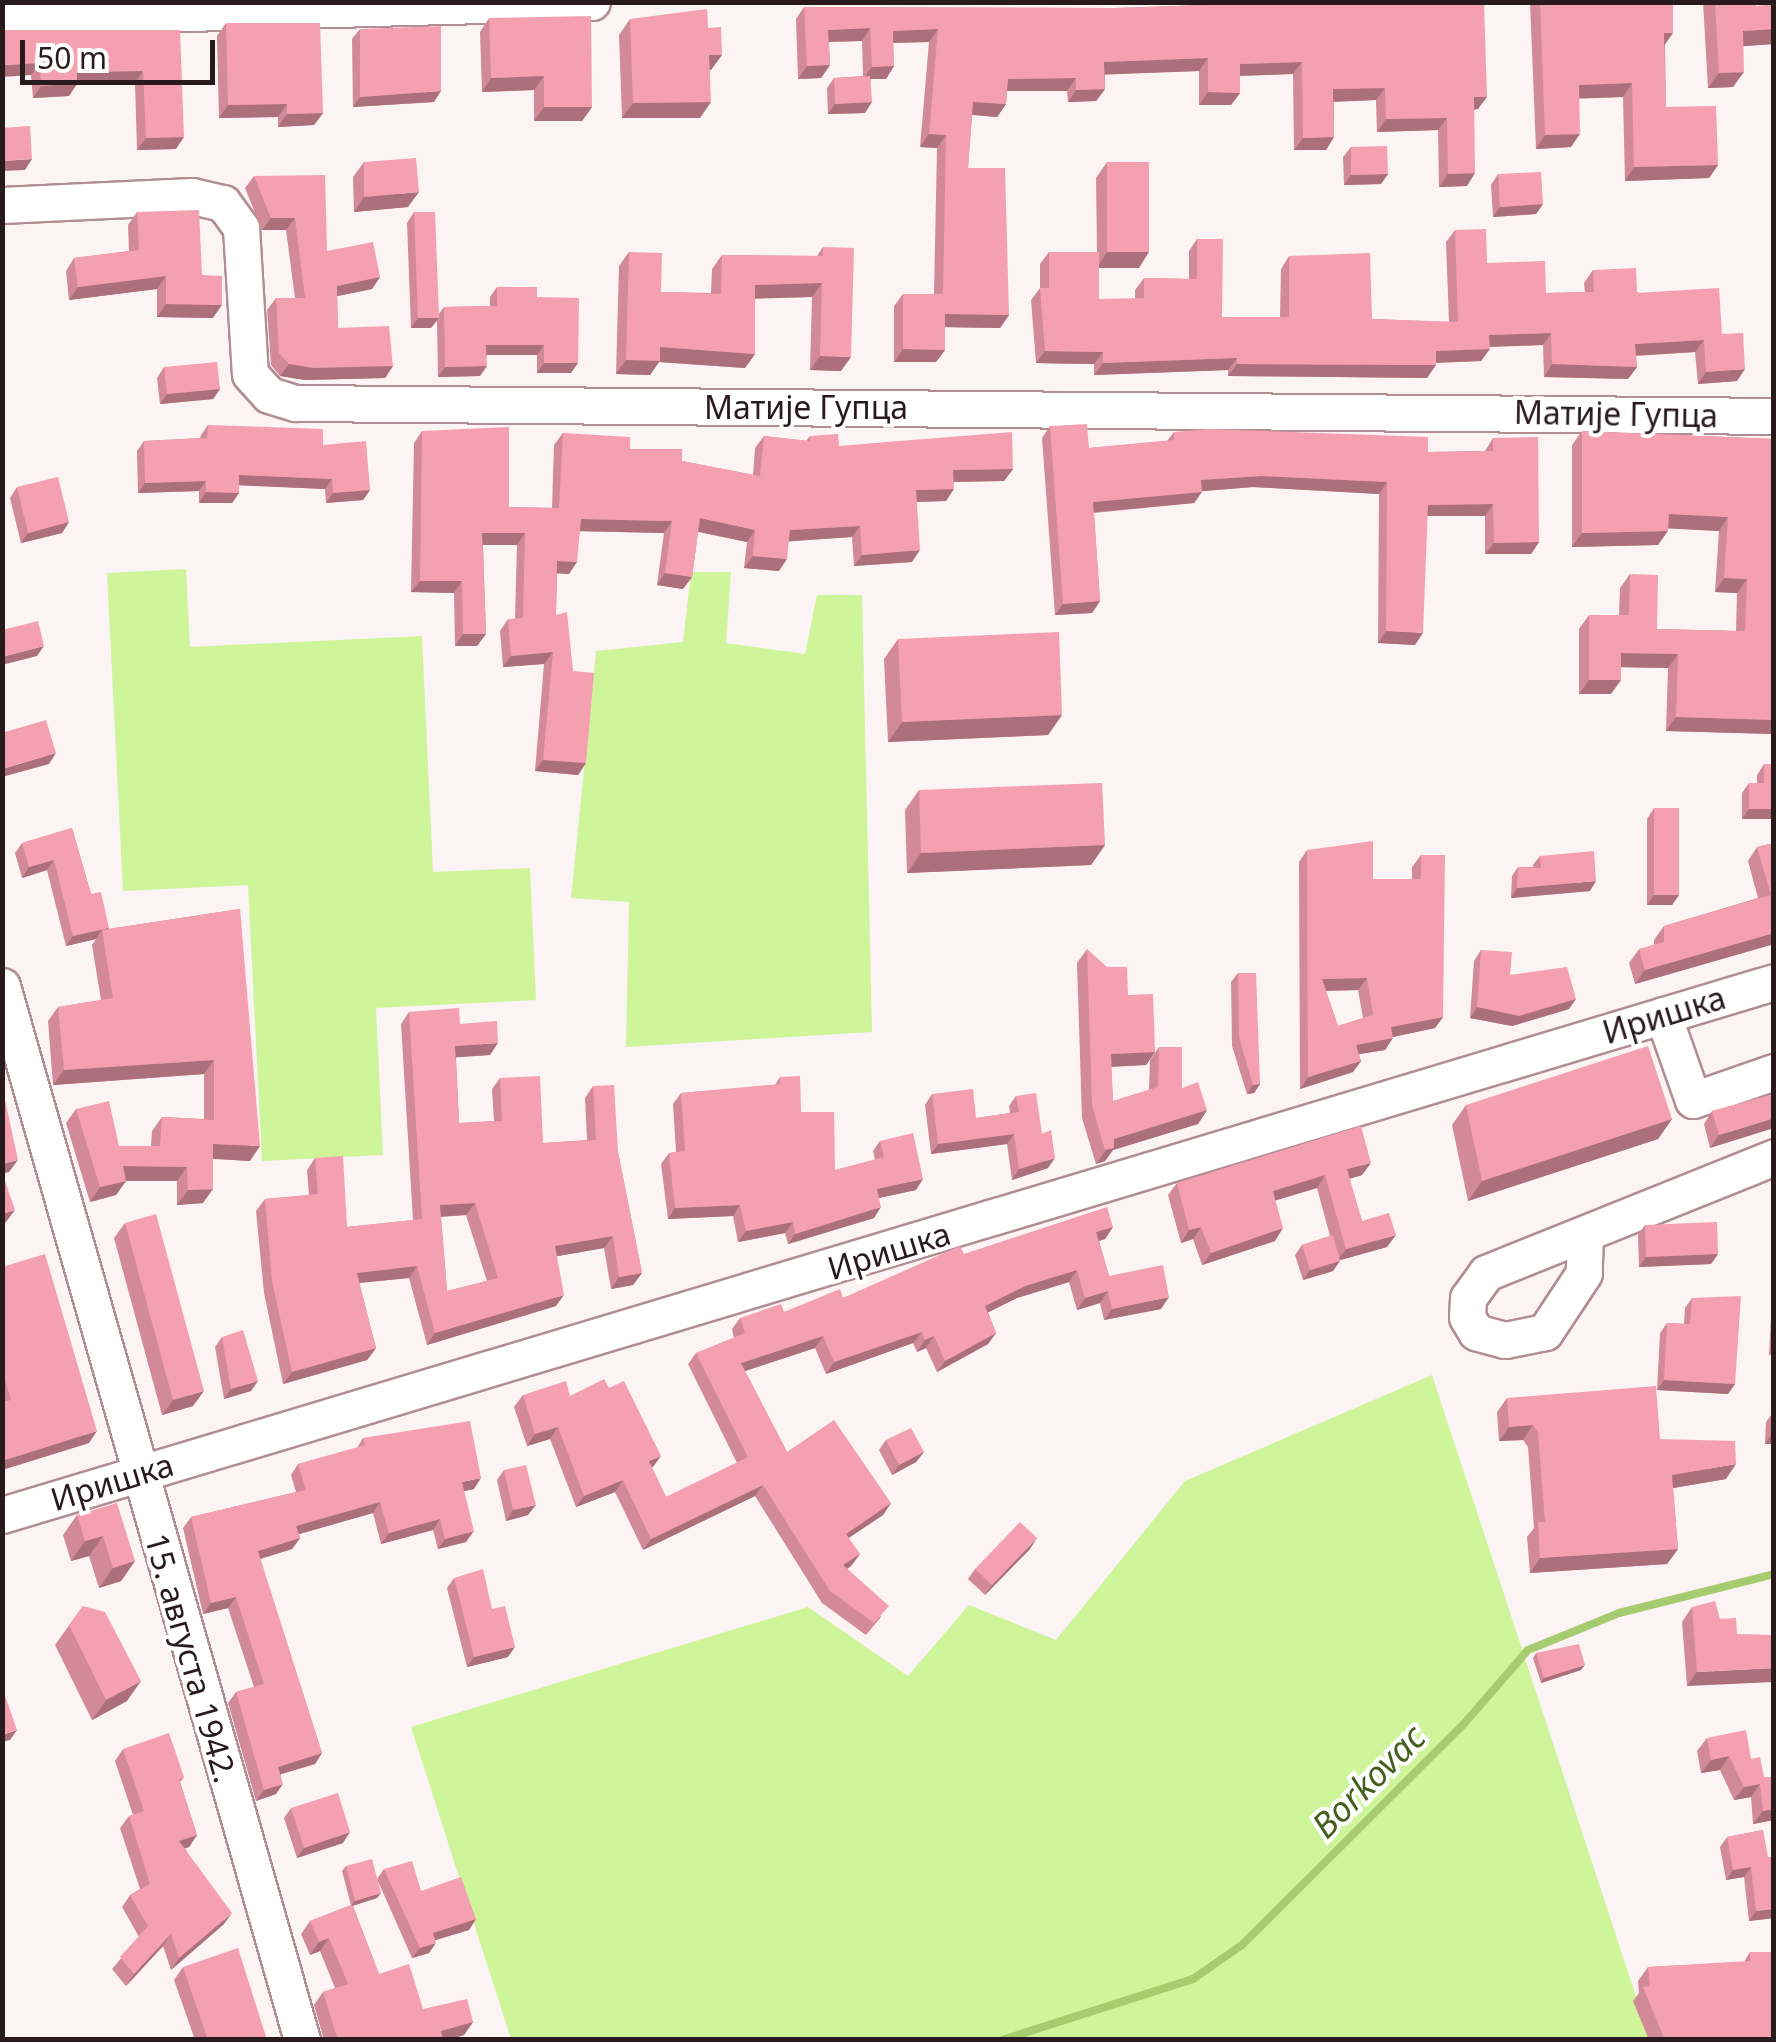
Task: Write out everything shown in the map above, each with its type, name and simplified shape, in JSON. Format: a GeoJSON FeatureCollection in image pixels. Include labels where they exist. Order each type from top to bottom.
{"type":"FeatureCollection","features":[{"type":"Feature","properties":{"kind":"street"},"geometry":{"type":"LineString","coordinates":[[2,18],[592,2]]}},
{"type":"Feature","properties":{"kind":"street","name":"Матије Гупца"},"geometry":{"type":"LineString","coordinates":[[2,205],[192,196],[223,203],[240,228],[250,374],[269,395],[296,403],[1774,416]]}},
{"type":"Feature","properties":{"kind":"street","name":"Иришка"},"geometry":{"type":"LineString","coordinates":[[2,1515],[1774,982]]}},
{"type":"Feature","properties":{"kind":"street","name":"15. августа 1942."},"geometry":{"type":"LineString","coordinates":[[2,986],[137,1474],[302,2040]]}},
{"type":"Feature","properties":{"kind":"street"},"geometry":{"type":"LineString","coordinates":[[1663,1015],[1693,1100],[1774,1072]]}},
{"type":"Feature","properties":{"kind":"street"},"geometry":{"type":"LineString","coordinates":[[1585,1235],[1774,1157]]}},
{"type":"Feature","properties":{"kind":"green space"},"geometry":{"type":"Polygon","coordinates":[[[186,569],[190,647],[422,636],[433,872],[530,868],[536,1000],[376,1008],[383,1155],[262,1161],[248,885],[123,891],[107,573],[186,569]]]}},
{"type":"Feature","properties":{"kind":"green space"},"geometry":{"type":"Polygon","coordinates":[[[691,572],[731,572],[726,643],[805,654],[817,595],[862,595],[872,1032],[626,1047],[629,902],[571,898],[596,651],[683,642],[691,572]]]}},
{"type":"Feature","properties":{"kind":"green space"},"geometry":{"type":"Polygon","coordinates":[[[1432,1375],[1650,2039],[511,2039],[411,1727],[808,1607],[908,1676],[969,1605],[1056,1640],[1185,1481],[1432,1375]]]}},
{"type":"Feature","properties":{"kind":"building"},"geometry":{"type":"Polygon","coordinates":[[[1208,2],[1484,2],[1487,97],[1474,97],[1475,173],[1448,174],[1447,118],[1386,119],[1385,88],[1333,89],[1334,137],[1303,138],[1302,62],[1240,64],[1240,93],[1208,92],[1208,58],[1104,62],[1105,89],[1076,90],[1076,78],[1008,79],[1006,104],[973,102],[968,168],[1005,168],[1009,315],[945,314],[945,350],[903,349],[903,294],[943,294],[946,135],[929,134],[938,29],[893,31],[894,66],[872,67],[870,28],[828,30],[830,65],[807,66],[804,7],[1115,8],[1208,2]]]}},
{"type":"Feature","properties":{"kind":"building"},"geometry":{"type":"Polygon","coordinates":[[[1540,2],[1673,2],[1673,33],[1664,33],[1666,107],[1716,106],[1718,165],[1634,167],[1632,83],[1579,85],[1580,134],[1545,135],[1540,2]]]}},
{"type":"Feature","properties":{"kind":"building"},"geometry":{"type":"Polygon","coordinates":[[[1715,2],[1774,5],[1774,29],[1743,31],[1744,72],[1719,73],[1715,2]]]}},
{"type":"Feature","properties":{"kind":"building"},"geometry":{"type":"Polygon","coordinates":[[[707,9],[708,28],[721,27],[722,55],[709,55],[711,102],[633,103],[630,19],[707,9]]]}},
{"type":"Feature","properties":{"kind":"building"},"geometry":{"type":"Polygon","coordinates":[[[591,16],[592,107],[544,107],[544,76],[491,78],[489,18],[591,16]]]}},
{"type":"Feature","properties":{"kind":"building"},"geometry":{"type":"Polygon","coordinates":[[[226,23],[320,23],[323,113],[287,114],[287,104],[228,105],[226,23]]]}},
{"type":"Feature","properties":{"kind":"building"},"geometry":{"type":"Polygon","coordinates":[[[441,26],[441,91],[360,97],[360,29],[441,26]]]}},
{"type":"Feature","properties":{"kind":"building"},"geometry":{"type":"Polygon","coordinates":[[[2,30],[180,30],[184,137],[146,138],[143,71],[77,72],[77,84],[41,86],[40,63],[2,65],[2,30]]]}},
{"type":"Feature","properties":{"kind":"building"},"geometry":{"type":"Polygon","coordinates":[[[870,76],[872,102],[835,104],[834,78],[870,76]]]}},
{"type":"Feature","properties":{"kind":"building"},"geometry":{"type":"Polygon","coordinates":[[[30,126],[32,159],[2,161],[2,128],[30,126]]]}},
{"type":"Feature","properties":{"kind":"building"},"geometry":{"type":"Polygon","coordinates":[[[1387,146],[1388,174],[1351,175],[1351,147],[1387,146]]]}},
{"type":"Feature","properties":{"kind":"building"},"geometry":{"type":"Polygon","coordinates":[[[416,158],[419,192],[364,197],[364,162],[416,158]]]}},
{"type":"Feature","properties":{"kind":"building"},"geometry":{"type":"Polygon","coordinates":[[[1107,162],[1149,162],[1149,252],[1107,252],[1107,162]]]}},
{"type":"Feature","properties":{"kind":"building"},"geometry":{"type":"Polygon","coordinates":[[[1541,172],[1543,204],[1500,207],[1498,174],[1541,172]]]}},
{"type":"Feature","properties":{"kind":"building"},"geometry":{"type":"Polygon","coordinates":[[[325,175],[327,251],[373,242],[380,277],[337,286],[338,328],[389,326],[393,366],[313,368],[289,364],[279,353],[276,298],[305,298],[295,218],[271,218],[254,176],[325,175]]]}},
{"type":"Feature","properties":{"kind":"building"},"geometry":{"type":"Polygon","coordinates":[[[199,210],[202,275],[222,276],[222,305],[166,304],[166,276],[78,287],[74,258],[139,250],[137,212],[199,210]]]}},
{"type":"Feature","properties":{"kind":"building"},"geometry":{"type":"Polygon","coordinates":[[[414,212],[435,212],[439,318],[418,318],[414,212]]]}},
{"type":"Feature","properties":{"kind":"building"},"geometry":{"type":"Polygon","coordinates":[[[1486,229],[1487,263],[1545,261],[1546,293],[1594,292],[1593,270],[1636,268],[1637,293],[1719,288],[1722,334],[1743,333],[1745,369],[1706,372],[1704,340],[1635,344],[1637,367],[1552,364],[1551,333],[1489,335],[1490,349],[1436,351],[1436,365],[1237,364],[1237,358],[1103,363],[1103,352],[1045,351],[1040,288],[1049,288],[1049,252],[1099,252],[1099,299],[1144,298],[1144,278],[1197,279],[1197,239],[1223,239],[1222,317],[1289,317],[1289,256],[1370,253],[1372,319],[1458,322],[1455,230],[1486,229]]]}},
{"type":"Feature","properties":{"kind":"building"},"geometry":{"type":"Polygon","coordinates":[[[823,247],[854,248],[851,357],[820,356],[822,283],[755,285],[755,354],[660,347],[660,361],[626,360],[629,252],[662,253],[661,292],[721,294],[722,255],[823,256],[823,247]]]}},
{"type":"Feature","properties":{"kind":"building"},"geometry":{"type":"Polygon","coordinates":[[[497,287],[537,287],[537,297],[579,298],[578,363],[544,363],[544,345],[486,345],[487,366],[445,367],[444,307],[497,306],[497,287]]]}},
{"type":"Feature","properties":{"kind":"building"},"geometry":{"type":"Polygon","coordinates":[[[217,362],[220,389],[167,394],[164,367],[217,362]]]}},
{"type":"Feature","properties":{"kind":"building"},"geometry":{"type":"Polygon","coordinates":[[[1087,424],[1089,448],[1174,440],[1174,432],[1209,429],[1428,437],[1428,452],[1493,451],[1493,438],[1538,437],[1539,542],[1494,543],[1493,504],[1428,505],[1423,633],[1386,631],[1387,482],[1261,476],[1201,480],[1202,492],[1093,502],[1100,601],[1063,604],[1050,426],[1087,424]]]}},
{"type":"Feature","properties":{"kind":"building"},"geometry":{"type":"Polygon","coordinates":[[[208,425],[323,429],[323,445],[366,441],[370,490],[333,493],[332,479],[239,475],[239,493],[206,492],[206,481],[145,483],[144,441],[207,438],[208,425]]]}},
{"type":"Feature","properties":{"kind":"building"},"geometry":{"type":"Polygon","coordinates":[[[509,427],[509,507],[559,508],[563,433],[630,437],[630,449],[682,449],[682,461],[760,476],[764,436],[810,441],[810,436],[838,434],[839,446],[1012,432],[1013,469],[953,470],[954,489],[916,490],[920,550],[862,555],[860,526],[790,530],[787,559],[753,556],[755,530],[700,518],[692,577],[665,573],[672,521],[581,519],[577,562],[557,561],[556,615],[567,612],[573,671],[594,673],[586,763],[543,760],[553,652],[511,656],[508,619],[523,618],[525,533],[482,533],[486,634],[463,634],[462,581],[420,581],[422,431],[509,427]]]}},
{"type":"Feature","properties":{"kind":"building"},"geometry":{"type":"Polygon","coordinates":[[[1582,431],[1774,439],[1774,720],[1676,717],[1678,654],[1621,653],[1621,680],[1589,680],[1589,615],[1629,615],[1630,574],[1658,575],[1657,629],[1745,631],[1747,579],[1724,578],[1728,517],[1669,514],[1668,531],[1582,533],[1582,431]]]}},
{"type":"Feature","properties":{"kind":"building"},"geometry":{"type":"Polygon","coordinates":[[[58,477],[69,522],[28,533],[17,487],[58,477]]]}},
{"type":"Feature","properties":{"kind":"building"},"geometry":{"type":"Polygon","coordinates":[[[38,621],[44,646],[2,657],[2,630],[38,621]]]}},
{"type":"Feature","properties":{"kind":"building"},"geometry":{"type":"Polygon","coordinates":[[[1059,632],[1062,715],[902,722],[898,639],[1059,632]]]}},
{"type":"Feature","properties":{"kind":"building"},"geometry":{"type":"Polygon","coordinates":[[[46,720],[56,753],[2,769],[2,733],[46,720]]]}},
{"type":"Feature","properties":{"kind":"building"},"geometry":{"type":"Polygon","coordinates":[[[1764,764],[1774,764],[1774,809],[1749,809],[1749,783],[1764,783],[1764,764]]]}},
{"type":"Feature","properties":{"kind":"building"},"geometry":{"type":"Polygon","coordinates":[[[1102,783],[1105,845],[921,853],[919,790],[1102,783]]]}},
{"type":"Feature","properties":{"kind":"building"},"geometry":{"type":"Polygon","coordinates":[[[1654,808],[1679,808],[1679,895],[1654,895],[1654,808]]]}},
{"type":"Feature","properties":{"kind":"building"},"geometry":{"type":"Polygon","coordinates":[[[72,828],[91,894],[101,892],[109,928],[73,936],[54,860],[29,867],[22,843],[72,828]]]}},
{"type":"Feature","properties":{"kind":"building"},"geometry":{"type":"Polygon","coordinates":[[[1373,841],[1373,879],[1421,879],[1421,855],[1445,855],[1443,1017],[1391,1027],[1393,1038],[1356,1045],[1361,1061],[1308,1077],[1307,850],[1373,841]],[[1367,978],[1322,979],[1338,1026],[1373,1015],[1367,978]]]}},
{"type":"Feature","properties":{"kind":"building"},"geometry":{"type":"Polygon","coordinates":[[[1774,843],[1774,933],[1645,970],[1639,949],[1664,942],[1664,926],[1771,895],[1757,847],[1774,843]]]}},
{"type":"Feature","properties":{"kind":"building"},"geometry":{"type":"Polygon","coordinates":[[[1594,851],[1596,881],[1517,888],[1518,867],[1541,868],[1540,856],[1594,851]]]}},
{"type":"Feature","properties":{"kind":"building"},"geometry":{"type":"Polygon","coordinates":[[[240,909],[260,1146],[213,1144],[213,1189],[188,1190],[187,1167],[123,1166],[126,1181],[100,1187],[76,1109],[109,1101],[119,1146],[160,1146],[162,1117],[214,1120],[214,1060],[64,1070],[58,1007],[113,998],[102,930],[240,909]]]}},
{"type":"Feature","properties":{"kind":"building"},"geometry":{"type":"Polygon","coordinates":[[[1087,949],[1107,967],[1127,967],[1128,995],[1153,994],[1155,1052],[1111,1054],[1113,1101],[1158,1087],[1159,1047],[1182,1047],[1182,1088],[1198,1082],[1207,1110],[1114,1139],[1114,1148],[1105,1150],[1092,1105],[1087,949]]]}},
{"type":"Feature","properties":{"kind":"building"},"geometry":{"type":"Polygon","coordinates":[[[1481,950],[1512,952],[1510,975],[1567,967],[1576,999],[1519,1016],[1477,1007],[1481,950]]]}},
{"type":"Feature","properties":{"kind":"building"},"geometry":{"type":"Polygon","coordinates":[[[1238,973],[1256,973],[1260,1084],[1253,1085],[1239,1037],[1238,973]]]}},
{"type":"Feature","properties":{"kind":"building"},"geometry":{"type":"Polygon","coordinates":[[[459,1008],[460,1024],[497,1021],[498,1043],[455,1046],[459,1123],[502,1121],[500,1078],[540,1076],[543,1143],[596,1140],[593,1086],[614,1085],[618,1152],[642,1273],[619,1277],[613,1236],[555,1246],[564,1295],[435,1333],[417,1266],[357,1273],[376,1348],[292,1372],[272,1281],[265,1199],[318,1194],[315,1158],[343,1156],[347,1227],[422,1219],[409,1012],[459,1008]],[[475,1203],[440,1205],[447,1291],[498,1278],[475,1203]]]}},
{"type":"Feature","properties":{"kind":"building"},"geometry":{"type":"Polygon","coordinates":[[[1648,1046],[1672,1119],[1482,1181],[1466,1105],[1648,1046]]]}},
{"type":"Feature","properties":{"kind":"building"},"geometry":{"type":"Polygon","coordinates":[[[800,1076],[801,1112],[834,1112],[835,1170],[884,1157],[880,1141],[913,1133],[923,1179],[877,1189],[881,1207],[795,1234],[793,1222],[746,1231],[740,1205],[675,1208],[669,1153],[685,1151],[681,1093],[780,1084],[780,1077],[800,1076]]]}},
{"type":"Feature","properties":{"kind":"building"},"geometry":{"type":"Polygon","coordinates":[[[2,1086],[18,1160],[2,1164],[2,1086]]]}},
{"type":"Feature","properties":{"kind":"building"},"geometry":{"type":"Polygon","coordinates":[[[973,1089],[976,1118],[1019,1112],[1016,1096],[1036,1093],[1042,1134],[1051,1130],[1055,1158],[1019,1169],[1014,1134],[938,1144],[932,1094],[973,1089]]]}},
{"type":"Feature","properties":{"kind":"building"},"geometry":{"type":"Polygon","coordinates":[[[1774,1094],[1774,1118],[1719,1135],[1712,1111],[1774,1094]]]}},
{"type":"Feature","properties":{"kind":"building"},"geometry":{"type":"Polygon","coordinates":[[[1361,1126],[1371,1163],[1347,1169],[1362,1221],[1389,1213],[1396,1235],[1346,1249],[1325,1175],[1273,1191],[1283,1228],[1211,1253],[1201,1227],[1189,1230],[1177,1183],[1361,1126]]]}},
{"type":"Feature","properties":{"kind":"building"},"geometry":{"type":"Polygon","coordinates":[[[2,1172],[15,1210],[2,1214],[2,1172]]]}},
{"type":"Feature","properties":{"kind":"building"},"geometry":{"type":"Polygon","coordinates":[[[1107,1207],[1113,1227],[1096,1232],[1109,1276],[1163,1265],[1169,1297],[1112,1309],[1108,1291],[1085,1298],[1077,1270],[1025,1286],[985,1306],[996,1333],[945,1361],[934,1336],[925,1340],[922,1332],[834,1362],[823,1336],[741,1363],[787,1452],[834,1420],[891,1503],[846,1534],[860,1554],[843,1565],[889,1606],[874,1623],[830,1591],[763,1485],[651,1539],[623,1480],[584,1496],[558,1427],[535,1434],[523,1395],[566,1381],[570,1396],[604,1379],[609,1388],[624,1381],[661,1456],[649,1461],[666,1497],[748,1457],[696,1353],[745,1333],[740,1318],[781,1304],[784,1312],[840,1289],[843,1298],[960,1246],[964,1254],[1107,1207]]]}},
{"type":"Feature","properties":{"kind":"building"},"geometry":{"type":"Polygon","coordinates":[[[156,1214],[204,1391],[173,1400],[125,1223],[156,1214]]]}},
{"type":"Feature","properties":{"kind":"building"},"geometry":{"type":"Polygon","coordinates":[[[1717,1222],[1718,1254],[1646,1257],[1645,1225],[1717,1222]]]}},
{"type":"Feature","properties":{"kind":"building"},"geometry":{"type":"Polygon","coordinates":[[[1333,1235],[1340,1261],[1310,1270],[1302,1245],[1333,1235]]]}},
{"type":"Feature","properties":{"kind":"building"},"geometry":{"type":"Polygon","coordinates":[[[45,1254],[97,1431],[2,1461],[2,1402],[11,1400],[2,1370],[2,1267],[45,1254]]]}},
{"type":"Feature","properties":{"kind":"building"},"geometry":{"type":"Polygon","coordinates":[[[1741,1296],[1735,1384],[1664,1380],[1667,1323],[1690,1324],[1692,1298],[1741,1296]]]}},
{"type":"Feature","properties":{"kind":"building"},"geometry":{"type":"Polygon","coordinates":[[[243,1330],[258,1381],[231,1389],[222,1337],[243,1330]]]}},
{"type":"Feature","properties":{"kind":"building"},"geometry":{"type":"Polygon","coordinates":[[[1656,1386],[1660,1439],[1735,1441],[1736,1464],[1672,1475],[1678,1549],[1540,1558],[1538,1522],[1545,1522],[1538,1432],[1533,1425],[1509,1427],[1507,1398],[1656,1386]]]}},
{"type":"Feature","properties":{"kind":"building"},"geometry":{"type":"Polygon","coordinates":[[[470,1421],[481,1478],[462,1482],[474,1531],[445,1539],[440,1519],[389,1533],[380,1502],[296,1526],[300,1538],[258,1551],[322,1753],[278,1767],[283,1784],[264,1790],[236,1692],[264,1684],[236,1597],[211,1603],[191,1517],[306,1490],[298,1464],[365,1445],[363,1438],[470,1421]]]}},
{"type":"Feature","properties":{"kind":"building"},"geometry":{"type":"Polygon","coordinates":[[[911,1428],[924,1452],[899,1465],[886,1440],[911,1428]]]}},
{"type":"Feature","properties":{"kind":"building"},"geometry":{"type":"Polygon","coordinates":[[[526,1465],[536,1505],[513,1510],[504,1470],[526,1465]]]}},
{"type":"Feature","properties":{"kind":"building"},"geometry":{"type":"Polygon","coordinates":[[[117,1503],[135,1561],[113,1568],[103,1536],[85,1541],[77,1515],[117,1503]]]}},
{"type":"Feature","properties":{"kind":"building"},"geometry":{"type":"Polygon","coordinates":[[[1020,1522],[1037,1538],[992,1585],[975,1569],[1020,1522]]]}},
{"type":"Feature","properties":{"kind":"building"},"geometry":{"type":"Polygon","coordinates":[[[483,1569],[492,1609],[505,1606],[515,1647],[474,1657],[454,1578],[483,1569]]]}},
{"type":"Feature","properties":{"kind":"building"},"geometry":{"type":"Polygon","coordinates":[[[1715,1601],[1720,1619],[1736,1618],[1737,1634],[1774,1635],[1774,1668],[1697,1672],[1692,1607],[1715,1601]]]}},
{"type":"Feature","properties":{"kind":"building"},"geometry":{"type":"Polygon","coordinates":[[[83,1606],[105,1612],[141,1681],[106,1700],[69,1625],[83,1606]]]}},
{"type":"Feature","properties":{"kind":"building"},"geometry":{"type":"Polygon","coordinates":[[[1579,1644],[1585,1665],[1544,1678],[1536,1653],[1579,1644]]]}},
{"type":"Feature","properties":{"kind":"building"},"geometry":{"type":"Polygon","coordinates":[[[2,1687],[17,1730],[2,1735],[2,1687]]]}},
{"type":"Feature","properties":{"kind":"building"},"geometry":{"type":"Polygon","coordinates":[[[1746,1730],[1751,1759],[1760,1757],[1764,1777],[1774,1777],[1774,1809],[1763,1811],[1760,1784],[1744,1787],[1729,1756],[1711,1760],[1707,1738],[1746,1730]]]}},
{"type":"Feature","properties":{"kind":"building"},"geometry":{"type":"Polygon","coordinates":[[[169,1733],[197,1835],[179,1841],[232,1913],[179,1958],[171,1934],[134,1974],[120,1957],[148,1926],[130,1895],[150,1884],[129,1816],[144,1811],[123,1749],[169,1733]]]}},
{"type":"Feature","properties":{"kind":"building"},"geometry":{"type":"Polygon","coordinates":[[[338,1793],[350,1832],[304,1848],[291,1808],[338,1793]]]}},
{"type":"Feature","properties":{"kind":"building"},"geometry":{"type":"Polygon","coordinates":[[[1763,1830],[1768,1857],[1774,1857],[1774,1909],[1756,1911],[1751,1867],[1733,1870],[1727,1837],[1763,1830]]]}},
{"type":"Feature","properties":{"kind":"building"},"geometry":{"type":"Polygon","coordinates":[[[372,1859],[381,1893],[355,1901],[346,1866],[372,1859]]]}},
{"type":"Feature","properties":{"kind":"building"},"geometry":{"type":"Polygon","coordinates":[[[412,1861],[421,1891],[461,1877],[476,1919],[433,1933],[436,1943],[420,1948],[384,1869],[412,1861]]]}},
{"type":"Feature","properties":{"kind":"building"},"geometry":{"type":"Polygon","coordinates":[[[352,1905],[379,1974],[409,1964],[423,2009],[467,1999],[473,2022],[441,2031],[443,2040],[338,2040],[323,1992],[348,1984],[329,1938],[319,1942],[310,1921],[352,1905]]]}},
{"type":"Feature","properties":{"kind":"building"},"geometry":{"type":"Polygon","coordinates":[[[238,1948],[267,2040],[208,2040],[183,1967],[238,1948]]]}},
{"type":"Feature","properties":{"kind":"building"},"geometry":{"type":"Polygon","coordinates":[[[1750,1952],[1774,1952],[1774,2040],[1665,2040],[1643,1987],[1650,1986],[1648,1967],[1750,1961],[1750,1952]]]}},
{"type":"Feature","properties":{"kind":"waterway","name":"Borkovac"},"geometry":{"type":"LineString","coordinates":[[1002,2040],[1193,1979],[1242,1945],[1463,1725],[1528,1650],[1619,1613],[1774,1574]]}}]}
